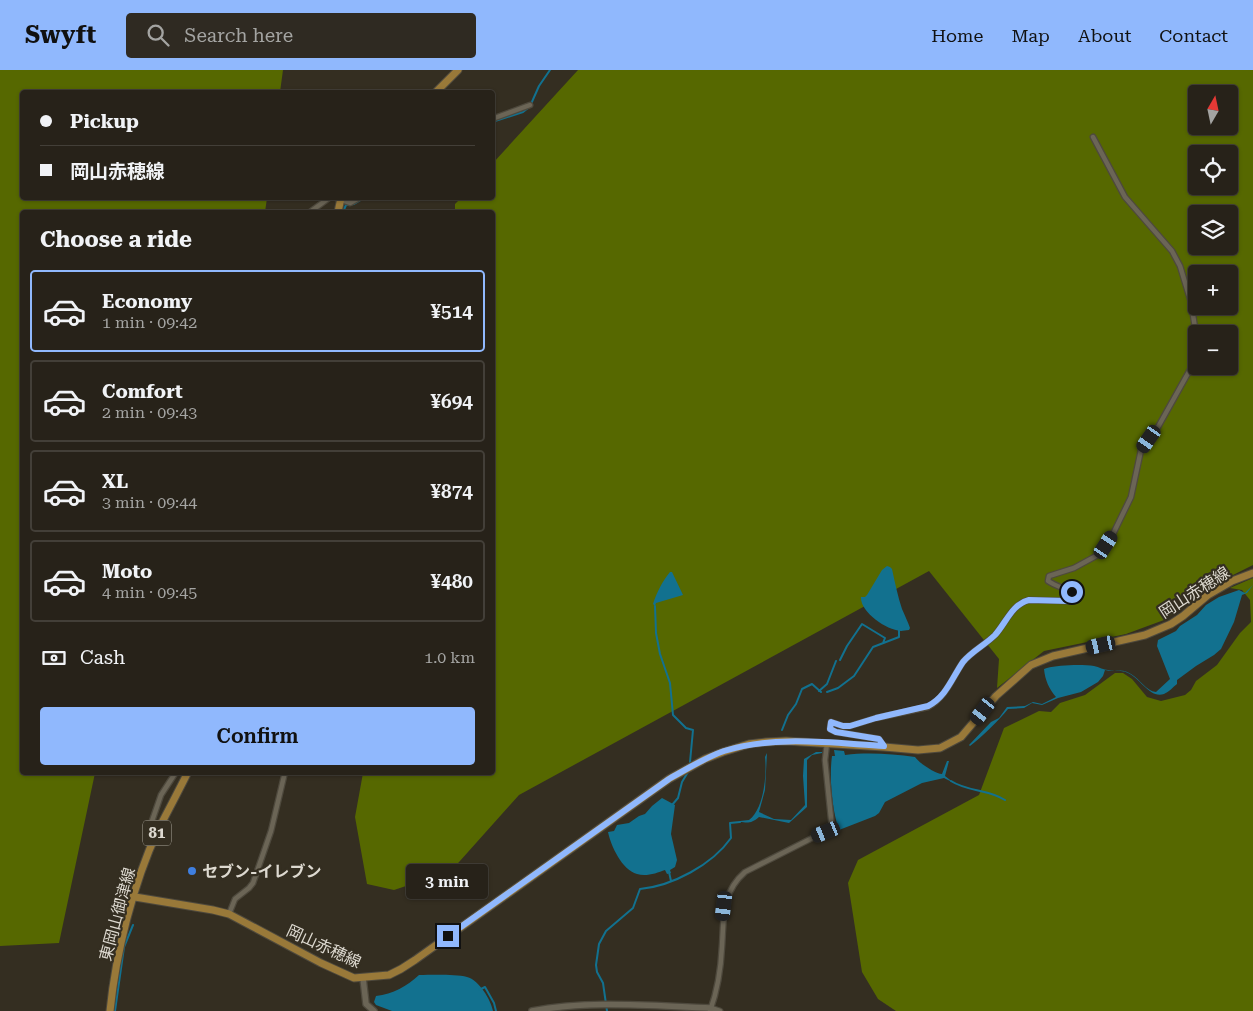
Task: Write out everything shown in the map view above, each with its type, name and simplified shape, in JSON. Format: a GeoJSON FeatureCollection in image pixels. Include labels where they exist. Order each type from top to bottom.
{"type":"FeatureCollection","features":[{"type":"Feature","properties":{"kind":"main road"},"geometry":{"type":"LineString","coordinates":[[441,90],[458,70]]}},
{"type":"Feature","properties":{"kind":"main road","name":"岡山赤穂線"},"geometry":{"type":"LineString","coordinates":[[135,897],[228,914],[346,975],[363,978],[389,975],[401,969],[669,779],[705,759],[749,744],[786,741],[930,750],[950,744],[961,737],[996,696],[1031,665],[1053,656],[1159,630],[1183,616],[1208,595],[1232,581],[1253,573]]}},
{"type":"Feature","properties":{"kind":"main road","name":"東岡山御津線"},"geometry":{"type":"LineString","coordinates":[[110,1011],[119,955],[148,856],[158,831],[186,775]]}},
{"type":"Feature","properties":{"kind":"street"},"geometry":{"type":"LineString","coordinates":[[495,118],[530,105]]}},
{"type":"Feature","properties":{"kind":"street"},"geometry":{"type":"LineString","coordinates":[[1093,137],[1125,197],[1172,251],[1180,266],[1191,302],[1195,325]]}},
{"type":"Feature","properties":{"kind":"street"},"geometry":{"type":"LineString","coordinates":[[313,210],[326,200]]}},
{"type":"Feature","properties":{"kind":"street"},"geometry":{"type":"LineString","coordinates":[[343,200],[350,203],[355,200]]}},
{"type":"Feature","properties":{"kind":"street"},"geometry":{"type":"LineString","coordinates":[[884,746],[879,739],[836,732],[830,729],[831,722],[850,726],[935,703],[942,697],[970,654],[995,634],[1020,604],[1029,600],[1074,600],[1077,596],[1075,593],[1063,590],[1048,582],[1049,576],[1074,568],[1096,556],[1106,545],[1131,497],[1141,450],[1158,427],[1188,373]]}},
{"type":"Feature","properties":{"kind":"street"},"geometry":{"type":"LineString","coordinates":[[710,1010],[722,947],[724,906],[740,876],[832,828],[825,760],[827,743]]}},
{"type":"Feature","properties":{"kind":"street"},"geometry":{"type":"LineString","coordinates":[[158,831],[152,821],[161,795],[174,775]]}},
{"type":"Feature","properties":{"kind":"street"},"geometry":{"type":"LineString","coordinates":[[228,914],[235,899],[253,883],[271,831],[284,775]]}},
{"type":"Feature","properties":{"kind":"street"},"geometry":{"type":"LineString","coordinates":[[363,978],[366,1004],[374,1011]]}},
{"type":"Feature","properties":{"kind":"street"},"geometry":{"type":"LineString","coordinates":[[532,1011],[563,1006],[606,1005],[720,1011]]}},
{"type":"Feature","properties":{"kind":"green space"},"geometry":{"type":"Polygon","coordinates":[[[0,70],[283,70],[280,90],[20,90],[20,200],[267,200],[265,210],[20,210],[20,775],[95,775],[59,943],[0,946],[0,70]]]}},
{"type":"Feature","properties":{"kind":"green space"},"geometry":{"type":"Polygon","coordinates":[[[578,70],[1253,70],[1253,565],[1207,588],[1164,620],[1126,634],[1044,651],[997,688],[999,659],[929,571],[519,795],[451,871],[394,890],[367,884],[355,817],[363,775],[495,775],[495,210],[455,210],[455,204],[459,200],[495,200],[495,161],[578,70]]]}},
{"type":"Feature","properties":{"kind":"green space"},"geometry":{"type":"Polygon","coordinates":[[[1253,578],[1253,1011],[896,1011],[878,999],[862,972],[848,883],[858,860],[979,795],[1004,728],[1039,711],[1051,712],[1060,703],[1085,695],[1115,673],[1123,673],[1132,679],[1147,697],[1161,701],[1185,695],[1191,690],[1196,681],[1217,665],[1240,633],[1251,622],[1250,600],[1242,590],[1230,588],[1253,578]]]}},
{"type":"Feature","properties":{"kind":"water"},"geometry":{"type":"Polygon","coordinates":[[[887,566],[892,569],[901,604],[910,628],[909,630],[895,630],[881,624],[869,614],[862,603],[861,597],[867,595],[882,570],[887,566]]]}},
{"type":"Feature","properties":{"kind":"water"},"geometry":{"type":"Polygon","coordinates":[[[670,572],[672,572],[683,595],[656,603],[655,606],[653,604],[658,591],[670,572]]]}},
{"type":"Feature","properties":{"kind":"water"},"geometry":{"type":"Polygon","coordinates":[[[1253,585],[1247,593],[1242,595],[1234,622],[1221,649],[1177,680],[1177,684],[1166,693],[1154,694],[1125,672],[1105,670],[1098,682],[1081,692],[1058,698],[1042,705],[1032,703],[1024,708],[1008,709],[985,733],[969,745],[991,722],[999,718],[1007,707],[1025,706],[1033,702],[1042,704],[1056,697],[1046,681],[1044,669],[1047,668],[1083,665],[1106,670],[1125,671],[1156,692],[1170,679],[1157,646],[1158,640],[1176,631],[1180,626],[1197,615],[1206,605],[1219,597],[1239,590],[1245,593],[1253,585]]]}},
{"type":"Feature","properties":{"kind":"water"},"geometry":{"type":"Polygon","coordinates":[[[834,750],[844,751],[845,755],[880,754],[915,757],[928,768],[942,774],[947,761],[949,761],[945,776],[954,783],[944,778],[922,783],[885,802],[879,813],[875,816],[839,830],[831,783],[831,764],[832,756],[835,756],[834,750]]]}},
{"type":"Feature","properties":{"kind":"water"},"geometry":{"type":"Polygon","coordinates":[[[816,752],[822,753],[812,755],[807,760],[807,807],[789,823],[759,817],[750,822],[740,822],[749,820],[758,808],[763,791],[765,757],[767,753],[765,790],[759,812],[774,819],[791,820],[805,805],[804,759],[816,752]]]}},
{"type":"Feature","properties":{"kind":"water"},"geometry":{"type":"Polygon","coordinates":[[[662,798],[675,805],[671,834],[677,860],[675,867],[670,870],[671,873],[667,874],[665,870],[648,875],[640,875],[632,872],[622,863],[608,832],[614,831],[617,825],[629,823],[645,814],[662,798]]]}},
{"type":"Feature","properties":{"kind":"water"},"geometry":{"type":"Polygon","coordinates":[[[419,975],[456,975],[467,977],[476,982],[484,991],[493,1011],[392,1011],[376,1005],[374,1002],[376,996],[399,989],[419,975]]]}},
{"type":"Feature","properties":{"kind":"waterway"},"geometry":{"type":"LineString","coordinates":[[531,104],[539,86],[550,70]]}},
{"type":"Feature","properties":{"kind":"waterway"},"geometry":{"type":"LineString","coordinates":[[495,121],[523,112],[528,108]]}},
{"type":"Feature","properties":{"kind":"waterway"},"geometry":{"type":"LineString","coordinates":[[344,210],[346,205],[354,204],[361,200]]}},
{"type":"Feature","properties":{"kind":"waterway"},"geometry":{"type":"LineString","coordinates":[[655,606],[656,633],[660,654],[670,683],[673,715],[686,728],[693,730],[690,762]]}},
{"type":"Feature","properties":{"kind":"waterway"},"geometry":{"type":"LineString","coordinates":[[840,660],[862,624],[885,638],[883,643]]}},
{"type":"Feature","properties":{"kind":"waterway"},"geometry":{"type":"LineString","coordinates":[[827,692],[838,688],[854,676],[873,647],[899,637],[899,629]]}},
{"type":"Feature","properties":{"kind":"waterway"},"geometry":{"type":"LineString","coordinates":[[819,691],[827,684],[836,661]]}},
{"type":"Feature","properties":{"kind":"waterway"},"geometry":{"type":"LineString","coordinates":[[782,730],[802,689],[812,684],[821,692]]}},
{"type":"Feature","properties":{"kind":"waterway"},"geometry":{"type":"LineString","coordinates":[[672,805],[678,798],[682,782],[688,772]]}},
{"type":"Feature","properties":{"kind":"waterway"},"geometry":{"type":"LineString","coordinates":[[951,781],[1005,800]]}},
{"type":"Feature","properties":{"kind":"waterway"},"geometry":{"type":"LineString","coordinates":[[153,812],[161,791]]}},
{"type":"Feature","properties":{"kind":"waterway"},"geometry":{"type":"LineString","coordinates":[[150,821],[150,842]]}},
{"type":"Feature","properties":{"kind":"waterway"},"geometry":{"type":"LineString","coordinates":[[607,1011],[603,983],[597,972],[596,965],[599,944],[606,931],[633,908],[640,889],[665,884],[678,879],[702,865],[723,848],[731,838],[730,823],[740,822]]}},
{"type":"Feature","properties":{"kind":"waterway"},"geometry":{"type":"LineString","coordinates":[[669,872],[671,881]]}},
{"type":"Feature","properties":{"kind":"waterway"},"geometry":{"type":"LineString","coordinates":[[115,1011],[124,947],[133,925]]}},
{"type":"Feature","properties":{"kind":"waterway"},"geometry":{"type":"LineString","coordinates":[[479,990],[485,987],[494,1003],[496,1011]]}},
{"type":"Feature","properties":{"kind":"place","name":"セブン-イレブン"},"geometry":{"type":"Point","coordinates":[192,871]}},
{"type":"Feature","properties":{"kind":"route"},"geometry":{"type":"LineString","coordinates":[[448,936],[669,779],[705,759],[749,744],[766,742],[786,741],[884,746],[879,739],[836,732],[830,729],[831,722],[850,726],[935,703],[942,697],[970,654],[995,634],[1015,608],[1024,601],[1029,600],[1074,600],[1077,596],[1072,592]]}}]}
